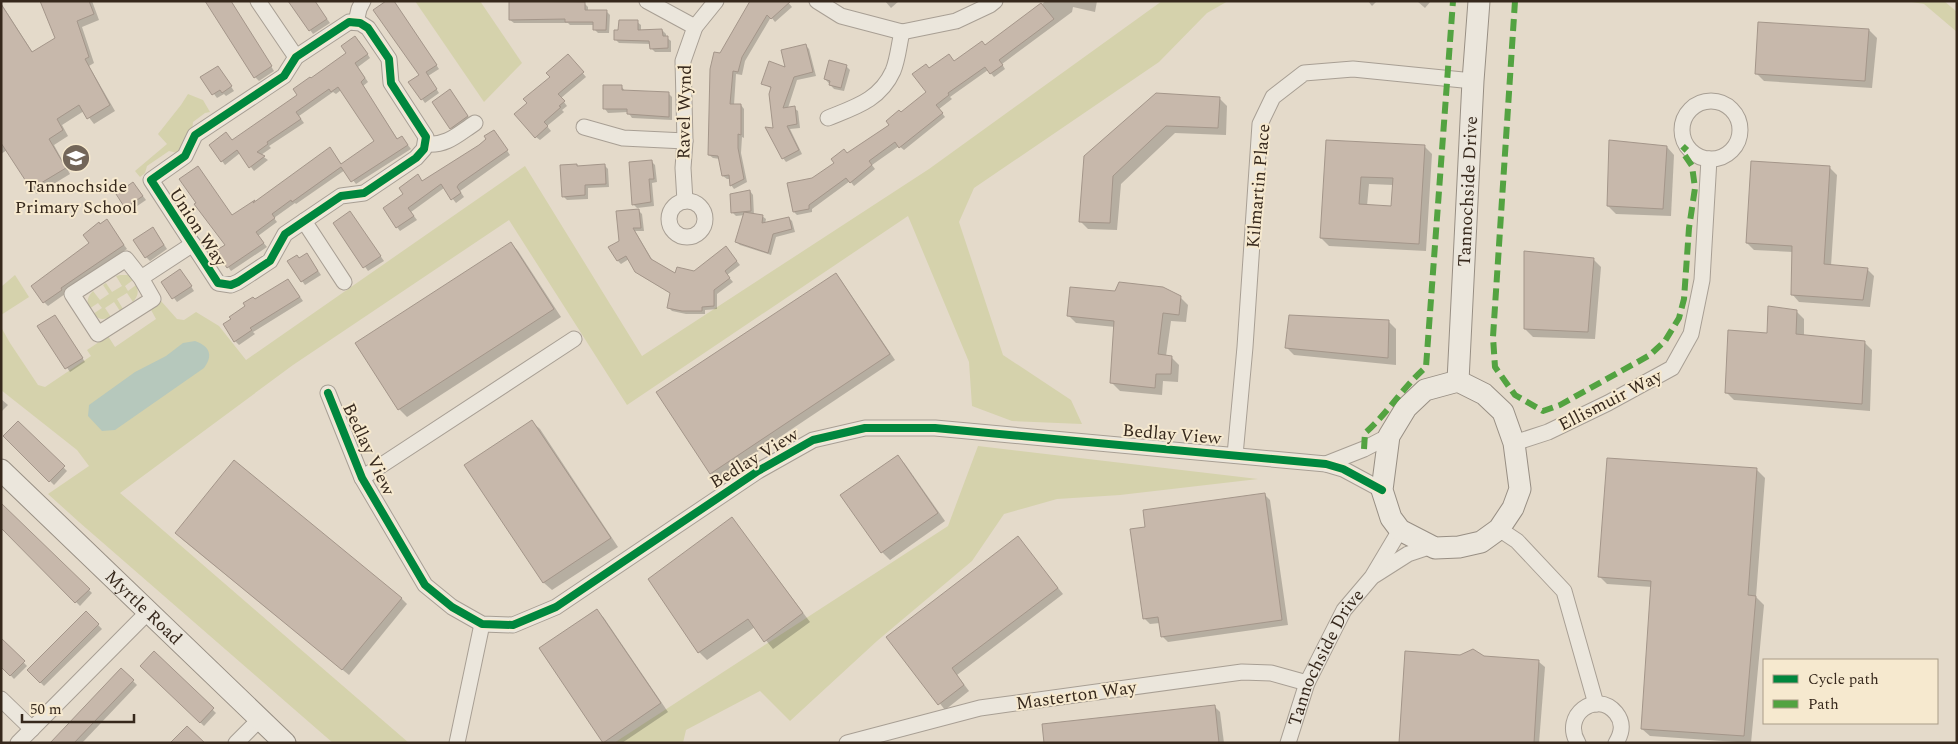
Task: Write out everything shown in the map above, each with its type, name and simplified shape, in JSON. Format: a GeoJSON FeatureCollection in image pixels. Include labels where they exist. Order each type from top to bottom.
{"type":"FeatureCollection","features":[{"type":"Feature","properties":{"kind":"street"},"geometry":{"type":"LineString","coordinates":[[258,1],[296,57]]}},
{"type":"Feature","properties":{"kind":"street"},"geometry":{"type":"LineString","coordinates":[[363,1],[358,9],[356,22],[368,28],[389,60],[391,83],[422,130],[426,137],[426,144],[437,145],[445,143],[475,123]]}},
{"type":"Feature","properties":{"kind":"street"},"geometry":{"type":"LineString","coordinates":[[646,1],[695,27]]}},
{"type":"Feature","properties":{"kind":"street","name":"Ravel Wynd"},"geometry":{"type":"LineString","coordinates":[[685,201],[683,168],[685,141],[683,61],[695,27],[716,1]]}},
{"type":"Feature","properties":{"kind":"street"},"geometry":{"type":"LineString","coordinates":[[817,1],[841,16],[902,32],[956,21],[995,1]]}},
{"type":"Feature","properties":{"kind":"street","name":"Tannochside Drive"},"geometry":{"type":"LineString","coordinates":[[1288,743],[1307,683],[1344,610],[1372,577],[1400,530],[1435,548],[1458,547],[1481,542],[1499,529],[1513,508],[1520,489],[1514,443],[1503,412],[1484,394],[1458,382],[1473,81],[1479,1]]}},
{"type":"Feature","properties":{"kind":"street","name":"Union Way"},"geometry":{"type":"LineString","coordinates":[[356,22],[342,25],[296,57],[284,76],[195,135],[185,156],[151,180],[215,280],[218,283],[230,285],[238,282],[270,261],[285,234],[341,196],[364,193],[416,158],[426,144]]}},
{"type":"Feature","properties":{"kind":"street"},"geometry":{"type":"LineString","coordinates":[[828,118],[864,103],[883,89],[894,69],[902,32]]}},
{"type":"Feature","properties":{"kind":"street","name":"Kilmartin Place"},"geometry":{"type":"LineString","coordinates":[[1235,455],[1246,347],[1260,124],[1274,96],[1304,73],[1353,69],[1473,81]]}},
{"type":"Feature","properties":{"kind":"street"},"geometry":{"type":"LineString","coordinates":[[584,127],[623,138],[685,141]]}},
{"type":"Feature","properties":{"kind":"street","name":"Ellismuir Way"},"geometry":{"type":"LineString","coordinates":[[1514,443],[1548,432],[1608,403],[1672,368],[1691,334],[1702,280],[1709,159]]}},
{"type":"Feature","properties":{"kind":"street"},"geometry":{"type":"LineString","coordinates":[[304,221],[344,282]]}},
{"type":"Feature","properties":{"kind":"street"},"geometry":{"type":"LineString","coordinates":[[141,278],[193,244]]}},
{"type":"Feature","properties":{"kind":"street"},"geometry":{"type":"LineString","coordinates":[[126,259],[141,278],[153,299],[98,334],[72,294],[126,259]]}},
{"type":"Feature","properties":{"kind":"street"},"geometry":{"type":"LineString","coordinates":[[362,478],[574,339]]}},
{"type":"Feature","properties":{"kind":"street"},"geometry":{"type":"LineString","coordinates":[[1400,530],[1391,518],[1382,490],[1389,436],[1406,408],[1425,390],[1458,382]]}},
{"type":"Feature","properties":{"kind":"street","name":"Bedlay View"},"geometry":{"type":"LineString","coordinates":[[328,393],[362,478],[425,585],[452,607],[482,624],[513,625],[556,607],[758,470],[812,440],[865,428],[935,428],[1326,464],[1343,469],[1382,490]]}},
{"type":"Feature","properties":{"kind":"street","name":"Bedlay View"},"geometry":{"type":"LineString","coordinates":[[1326,464],[1364,449],[1389,436]]}},
{"type":"Feature","properties":{"kind":"street","name":"Myrtle Road"},"geometry":{"type":"LineString","coordinates":[[1,470],[285,743]]}},
{"type":"Feature","properties":{"kind":"street"},"geometry":{"type":"LineString","coordinates":[[1499,529],[1517,541],[1564,591],[1596,704]]}},
{"type":"Feature","properties":{"kind":"street","name":"Tannochside Drive"},"geometry":{"type":"LineString","coordinates":[[1372,577],[1408,554],[1432,546]]}},
{"type":"Feature","properties":{"kind":"street"},"geometry":{"type":"LineString","coordinates":[[18,743],[148,612]]}},
{"type":"Feature","properties":{"kind":"street"},"geometry":{"type":"LineString","coordinates":[[457,743],[482,624]]}},
{"type":"Feature","properties":{"kind":"street","name":"Masterton Way"},"geometry":{"type":"LineString","coordinates":[[847,743],[980,708],[1242,672],[1271,674],[1307,683]]}},
{"type":"Feature","properties":{"kind":"street"},"geometry":{"type":"LineString","coordinates":[[1,699],[32,729]]}},
{"type":"Feature","properties":{"kind":"street"},"geometry":{"type":"LineString","coordinates":[[1578,743],[1574,734],[1574,720],[1585,707],[1596,704],[1604,704],[1612,708],[1620,718],[1621,734],[1616,743]]}},
{"type":"Feature","properties":{"kind":"street"},"geometry":{"type":"LineString","coordinates":[[236,743],[260,719]]}},
{"type":"Feature","properties":{"kind":"shaded area"},"geometry":{"type":"Polygon","coordinates":[[[415,1],[480,1],[522,63],[484,102],[415,1]]]}},
{"type":"Feature","properties":{"kind":"shaded area"},"geometry":{"type":"Polygon","coordinates":[[[1162,1],[1228,1],[1207,13],[1159,62],[974,188],[959,222],[1003,355],[1071,400],[1082,424],[1012,421],[972,406],[969,362],[908,216],[627,405],[509,220],[293,365],[120,493],[409,743],[333,743],[48,494],[89,466],[77,450],[1,390],[1,327],[38,385],[45,387],[91,356],[87,350],[108,336],[115,347],[156,319],[150,308],[161,301],[177,319],[184,320],[196,312],[219,326],[246,360],[525,166],[642,356],[929,169],[1162,1]]]}},
{"type":"Feature","properties":{"kind":"shaded area"},"geometry":{"type":"Polygon","coordinates":[[[1906,1],[1944,1],[1957,12],[1957,32],[1924,4],[1906,1]]]}},
{"type":"Feature","properties":{"kind":"shaded area"},"geometry":{"type":"Polygon","coordinates":[[[188,94],[203,100],[210,112],[205,113],[193,122],[186,143],[177,153],[169,151],[147,166],[145,173],[140,177],[135,171],[167,144],[158,134],[188,94]]]}},
{"type":"Feature","properties":{"kind":"shaded area"},"geometry":{"type":"Polygon","coordinates":[[[15,275],[29,297],[1,315],[1,287],[15,275]]]}},
{"type":"Feature","properties":{"kind":"shaded area"},"geometry":{"type":"Polygon","coordinates":[[[128,275],[133,280],[125,286],[128,291],[136,285],[138,292],[136,298],[133,302],[127,293],[117,299],[123,309],[120,311],[114,302],[105,308],[111,317],[103,319],[97,317],[93,314],[102,308],[98,303],[89,309],[89,297],[93,291],[100,300],[109,294],[103,285],[106,283],[112,292],[122,286],[116,276],[128,275]]]}},
{"type":"Feature","properties":{"kind":"shaded area"},"geometry":{"type":"Polygon","coordinates":[[[195,341],[207,348],[209,359],[204,368],[115,430],[102,431],[88,416],[89,405],[135,372],[166,356],[183,343],[195,341]]]}},
{"type":"Feature","properties":{"kind":"shaded area"},"geometry":{"type":"Polygon","coordinates":[[[978,446],[1258,479],[1120,495],[1057,499],[1004,514],[972,561],[877,641],[790,721],[760,691],[686,730],[683,743],[614,743],[948,526],[978,446]]]}},
{"type":"Feature","properties":{"kind":"building"},"geometry":{"type":"Polygon","coordinates":[[[40,1],[89,1],[94,14],[77,21],[89,57],[85,59],[110,105],[87,119],[79,105],[57,119],[63,130],[49,139],[66,168],[31,189],[1,143],[1,4],[32,52],[55,38],[40,1]]]}},
{"type":"Feature","properties":{"kind":"building"},"geometry":{"type":"Polygon","coordinates":[[[205,1],[231,1],[272,66],[254,78],[205,1]]]}},
{"type":"Feature","properties":{"kind":"building"},"geometry":{"type":"Polygon","coordinates":[[[288,1],[315,1],[327,19],[309,31],[288,1]]]}},
{"type":"Feature","properties":{"kind":"building"},"geometry":{"type":"Polygon","coordinates":[[[386,1],[394,1],[437,65],[426,72],[437,89],[421,100],[408,82],[419,75],[373,10],[386,1]]]}},
{"type":"Feature","properties":{"kind":"building"},"geometry":{"type":"Polygon","coordinates":[[[509,1],[585,2],[585,10],[607,10],[606,30],[593,30],[593,22],[565,22],[565,19],[509,20],[509,1]]]}},
{"type":"Feature","properties":{"kind":"building"},"geometry":{"type":"Polygon","coordinates":[[[750,1],[791,1],[771,19],[767,15],[742,57],[738,72],[733,71],[730,104],[741,104],[741,135],[738,134],[738,148],[744,179],[730,186],[729,175],[722,176],[718,156],[708,155],[710,69],[714,52],[720,53],[750,1]]]}},
{"type":"Feature","properties":{"kind":"building"},"geometry":{"type":"Polygon","coordinates":[[[1041,3],[1054,19],[999,60],[1003,65],[990,74],[985,67],[948,93],[949,95],[936,105],[943,113],[899,148],[895,142],[869,161],[872,165],[850,183],[846,178],[809,205],[809,209],[793,212],[787,183],[812,178],[834,163],[831,159],[844,149],[847,153],[889,125],[886,121],[899,110],[901,112],[926,92],[912,74],[926,64],[929,68],[949,54],[954,61],[982,41],[985,45],[1041,3]]]}},
{"type":"Feature","properties":{"kind":"building"},"geometry":{"type":"Polygon","coordinates":[[[619,20],[638,20],[638,30],[662,29],[663,36],[668,36],[668,48],[650,49],[649,41],[614,40],[614,30],[618,30],[619,20]]]}},
{"type":"Feature","properties":{"kind":"building"},"geometry":{"type":"Polygon","coordinates":[[[1758,22],[1869,29],[1865,81],[1755,74],[1758,22]]]}},
{"type":"Feature","properties":{"kind":"building"},"geometry":{"type":"Polygon","coordinates":[[[355,36],[368,54],[355,63],[365,78],[361,82],[397,139],[402,136],[408,145],[351,182],[341,167],[292,202],[291,200],[272,214],[275,218],[256,232],[264,243],[227,268],[215,251],[225,245],[194,204],[196,203],[179,179],[198,166],[232,215],[255,200],[253,203],[330,147],[341,164],[374,141],[338,87],[331,92],[329,89],[296,112],[301,119],[267,142],[268,144],[257,152],[265,156],[249,168],[237,150],[221,162],[209,145],[226,132],[232,140],[297,95],[293,89],[346,53],[341,46],[355,36]]]}},
{"type":"Feature","properties":{"kind":"building"},"geometry":{"type":"Polygon","coordinates":[[[806,44],[813,72],[794,77],[783,108],[795,106],[797,124],[787,126],[799,150],[782,159],[765,127],[773,128],[769,94],[771,87],[761,84],[769,61],[785,67],[781,50],[806,44]]]}},
{"type":"Feature","properties":{"kind":"building"},"geometry":{"type":"Polygon","coordinates":[[[568,54],[584,72],[558,94],[565,101],[544,122],[548,126],[535,138],[514,114],[527,103],[523,99],[550,77],[546,73],[568,54]]]}},
{"type":"Feature","properties":{"kind":"building"},"geometry":{"type":"Polygon","coordinates":[[[829,60],[847,65],[841,88],[829,85],[830,81],[824,79],[829,60]]]}},
{"type":"Feature","properties":{"kind":"building"},"geometry":{"type":"Polygon","coordinates":[[[218,66],[232,86],[222,93],[220,90],[212,95],[200,77],[218,66]]]}},
{"type":"Feature","properties":{"kind":"building"},"geometry":{"type":"Polygon","coordinates":[[[603,85],[622,85],[622,90],[669,92],[669,117],[627,114],[627,109],[603,109],[603,85]]]}},
{"type":"Feature","properties":{"kind":"building"},"geometry":{"type":"Polygon","coordinates":[[[450,89],[468,116],[450,129],[432,102],[450,89]]]}},
{"type":"Feature","properties":{"kind":"building"},"geometry":{"type":"Polygon","coordinates":[[[1156,93],[1220,97],[1218,128],[1166,126],[1113,176],[1110,223],[1079,222],[1084,156],[1156,93]]]}},
{"type":"Feature","properties":{"kind":"building"},"geometry":{"type":"Polygon","coordinates":[[[494,130],[508,150],[459,184],[457,187],[461,193],[451,200],[441,184],[408,208],[414,216],[396,228],[383,208],[403,194],[399,188],[418,174],[422,181],[479,145],[486,139],[484,136],[494,130]]]}},
{"type":"Feature","properties":{"kind":"building"},"geometry":{"type":"Polygon","coordinates":[[[1326,140],[1425,145],[1419,244],[1320,238],[1326,140]],[[1361,177],[1359,204],[1391,206],[1393,178],[1361,177]]]}},
{"type":"Feature","properties":{"kind":"building"},"geometry":{"type":"Polygon","coordinates":[[[1609,140],[1667,146],[1663,209],[1607,206],[1609,140]]]}},
{"type":"Feature","properties":{"kind":"building"},"geometry":{"type":"Polygon","coordinates":[[[652,160],[654,179],[649,179],[651,202],[632,205],[629,162],[652,160]]]}},
{"type":"Feature","properties":{"kind":"building"},"geometry":{"type":"Polygon","coordinates":[[[1751,161],[1830,166],[1824,264],[1868,268],[1863,300],[1791,295],[1792,246],[1746,243],[1751,161]]]}},
{"type":"Feature","properties":{"kind":"building"},"geometry":{"type":"Polygon","coordinates":[[[577,164],[577,166],[605,164],[606,184],[585,185],[585,195],[562,197],[560,165],[577,164]]]}},
{"type":"Feature","properties":{"kind":"building"},"geometry":{"type":"Polygon","coordinates":[[[133,182],[143,196],[125,208],[116,194],[133,182]]]}},
{"type":"Feature","properties":{"kind":"building"},"geometry":{"type":"Polygon","coordinates":[[[750,190],[751,211],[731,213],[730,194],[750,190]]]}},
{"type":"Feature","properties":{"kind":"building"},"geometry":{"type":"Polygon","coordinates":[[[639,209],[641,228],[633,228],[651,259],[675,273],[677,267],[694,271],[726,246],[737,261],[725,271],[730,278],[714,290],[714,306],[702,307],[702,311],[682,311],[667,308],[670,293],[635,272],[626,256],[617,261],[608,247],[619,241],[616,211],[639,209]]]}},
{"type":"Feature","properties":{"kind":"building"},"geometry":{"type":"Polygon","coordinates":[[[350,211],[381,256],[363,268],[333,223],[350,211]]]}},
{"type":"Feature","properties":{"kind":"building"},"geometry":{"type":"Polygon","coordinates":[[[744,212],[763,215],[762,223],[789,217],[792,229],[773,234],[768,253],[735,242],[744,212]]]}},
{"type":"Feature","properties":{"kind":"building"},"geometry":{"type":"Polygon","coordinates":[[[107,219],[124,245],[61,288],[62,290],[43,303],[31,286],[89,243],[83,235],[99,222],[100,224],[107,219]]]}},
{"type":"Feature","properties":{"kind":"building"},"geometry":{"type":"Polygon","coordinates":[[[153,227],[164,245],[145,258],[133,240],[153,227]]]}},
{"type":"Feature","properties":{"kind":"building"},"geometry":{"type":"Polygon","coordinates":[[[511,242],[554,309],[398,410],[355,343],[511,242]]]}},
{"type":"Feature","properties":{"kind":"building"},"geometry":{"type":"Polygon","coordinates":[[[1524,251],[1594,258],[1588,332],[1524,329],[1524,251]]]}},
{"type":"Feature","properties":{"kind":"building"},"geometry":{"type":"Polygon","coordinates":[[[307,253],[318,271],[301,282],[287,261],[297,255],[299,258],[307,253]]]}},
{"type":"Feature","properties":{"kind":"building"},"geometry":{"type":"Polygon","coordinates":[[[180,269],[192,286],[172,299],[161,282],[180,269]]]}},
{"type":"Feature","properties":{"kind":"building"},"geometry":{"type":"Polygon","coordinates":[[[836,273],[890,354],[710,474],[656,392],[836,273]]]}},
{"type":"Feature","properties":{"kind":"building"},"geometry":{"type":"Polygon","coordinates":[[[288,279],[300,297],[250,328],[252,330],[234,342],[223,324],[231,319],[229,317],[245,306],[243,303],[253,297],[255,299],[288,279]]]}},
{"type":"Feature","properties":{"kind":"building"},"geometry":{"type":"Polygon","coordinates":[[[1119,282],[1163,287],[1181,296],[1179,315],[1163,313],[1158,354],[1172,356],[1171,374],[1156,374],[1155,388],[1110,383],[1114,321],[1067,316],[1070,287],[1115,291],[1119,282]]]}},
{"type":"Feature","properties":{"kind":"building"},"geometry":{"type":"Polygon","coordinates":[[[1768,306],[1797,310],[1796,334],[1865,341],[1862,404],[1725,393],[1728,330],[1767,333],[1768,306]]]}},
{"type":"Feature","properties":{"kind":"building"},"geometry":{"type":"Polygon","coordinates":[[[55,315],[83,358],[65,369],[37,326],[55,315]]]}},
{"type":"Feature","properties":{"kind":"building"},"geometry":{"type":"Polygon","coordinates":[[[1289,315],[1389,320],[1388,358],[1285,348],[1289,315]]]}},
{"type":"Feature","properties":{"kind":"building"},"geometry":{"type":"Polygon","coordinates":[[[532,420],[611,538],[543,583],[464,465],[532,420]]]}},
{"type":"Feature","properties":{"kind":"building"},"geometry":{"type":"Polygon","coordinates":[[[18,421],[65,466],[49,482],[3,436],[18,421]]]}},
{"type":"Feature","properties":{"kind":"building"},"geometry":{"type":"Polygon","coordinates":[[[898,455],[938,513],[881,553],[840,495],[898,455]]]}},
{"type":"Feature","properties":{"kind":"building"},"geometry":{"type":"Polygon","coordinates":[[[1607,458],[1757,468],[1748,595],[1756,596],[1744,736],[1641,729],[1651,581],[1598,577],[1607,458]]]}},
{"type":"Feature","properties":{"kind":"building"},"geometry":{"type":"Polygon","coordinates":[[[234,460],[402,598],[342,670],[175,533],[234,460]]]}},
{"type":"Feature","properties":{"kind":"building"},"geometry":{"type":"Polygon","coordinates":[[[1265,493],[1282,620],[1161,637],[1158,617],[1143,619],[1130,529],[1145,527],[1143,510],[1265,493]]]}},
{"type":"Feature","properties":{"kind":"building"},"geometry":{"type":"Polygon","coordinates":[[[1,503],[90,589],[75,603],[1,528],[1,503]]]}},
{"type":"Feature","properties":{"kind":"building"},"geometry":{"type":"Polygon","coordinates":[[[732,517],[803,613],[764,642],[748,619],[698,653],[648,579],[732,517]]]}},
{"type":"Feature","properties":{"kind":"building"},"geometry":{"type":"Polygon","coordinates":[[[1018,536],[1058,588],[952,668],[964,685],[938,705],[886,637],[1018,536]]]}},
{"type":"Feature","properties":{"kind":"building"},"geometry":{"type":"Polygon","coordinates":[[[597,609],[661,703],[603,743],[539,648],[597,609]]]}},
{"type":"Feature","properties":{"kind":"building"},"geometry":{"type":"Polygon","coordinates":[[[86,611],[99,624],[40,683],[27,670],[86,611]]]}},
{"type":"Feature","properties":{"kind":"building"},"geometry":{"type":"Polygon","coordinates":[[[1,638],[25,661],[10,676],[1,667],[1,638]]]}},
{"type":"Feature","properties":{"kind":"building"},"geometry":{"type":"Polygon","coordinates":[[[1473,649],[1484,656],[1539,660],[1534,743],[1399,743],[1405,651],[1460,655],[1473,649]]]}},
{"type":"Feature","properties":{"kind":"building"},"geometry":{"type":"Polygon","coordinates":[[[154,651],[214,708],[200,723],[140,666],[154,651]]]}},
{"type":"Feature","properties":{"kind":"building"},"geometry":{"type":"Polygon","coordinates":[[[121,668],[134,680],[74,743],[50,743],[121,668]]]}},
{"type":"Feature","properties":{"kind":"building"},"geometry":{"type":"Polygon","coordinates":[[[1215,705],[1219,743],[1044,743],[1042,724],[1215,705]]]}},
{"type":"Feature","properties":{"kind":"building"},"geometry":{"type":"Polygon","coordinates":[[[187,726],[205,743],[170,743],[187,726]]]}},
{"type":"Feature","properties":{"kind":"marked path"},"geometry":{"type":"LineString","coordinates":[[1364,449],[1365,433],[1426,367],[1453,1]]}},
{"type":"Feature","properties":{"kind":"marked path"},"geometry":{"type":"LineString","coordinates":[[1515,1],[1493,337],[1495,367],[1515,395],[1543,411],[1560,405],[1650,355],[1665,341],[1679,318],[1684,299],[1689,228],[1695,188],[1692,166],[1682,151],[1687,146]]}},
{"type":"Feature","properties":{"kind":"cycle path"},"geometry":{"type":"LineString","coordinates":[[349,22],[360,23],[368,28],[389,59],[391,83],[426,137],[424,149],[416,158],[364,193],[341,196],[285,234],[270,261],[238,282],[231,285],[218,283],[151,180],[185,156],[195,135],[284,76],[296,57],[349,22]]}},
{"type":"Feature","properties":{"kind":"cycle path"},"geometry":{"type":"LineString","coordinates":[[328,393],[362,478],[425,585],[452,607],[482,624],[513,625],[556,607],[758,471],[813,440],[865,428],[935,428],[1326,464],[1343,469],[1382,490]]}},
{"type":"Feature","properties":{"kind":"place","name":"Tannochside Primary School"},"geometry":{"type":"Point","coordinates":[76,158]}}]}
